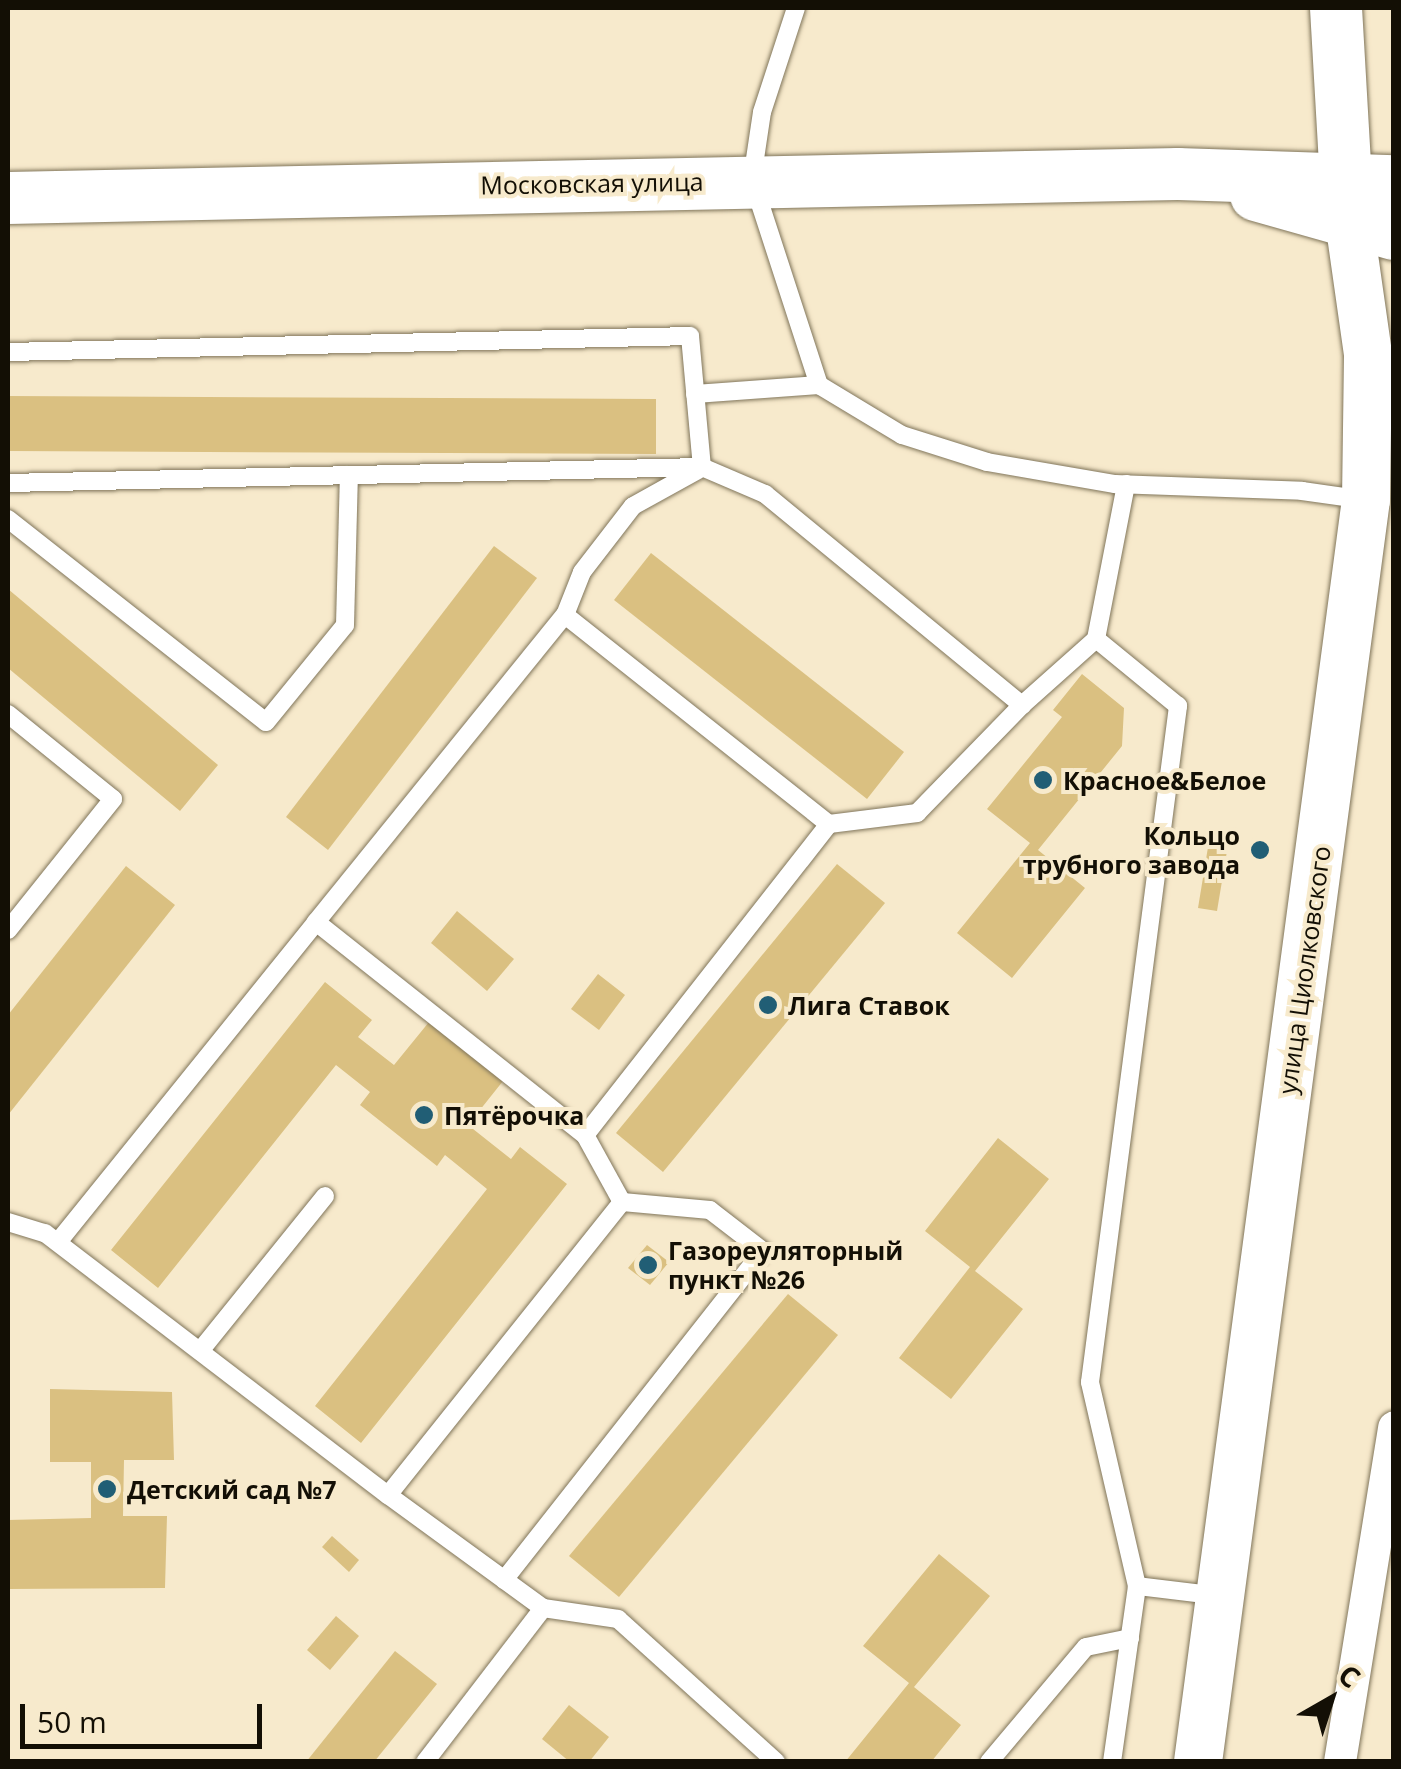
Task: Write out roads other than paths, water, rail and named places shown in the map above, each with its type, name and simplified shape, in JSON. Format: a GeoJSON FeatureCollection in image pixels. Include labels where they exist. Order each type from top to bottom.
{"type":"FeatureCollection","features":[{"type":"Feature","properties":{"kind":"main road"},"geometry":{"type":"LineString","coordinates":[[1343,15],[1370,203]]}},
{"type":"Feature","properties":{"kind":"main road","name":"Московская улица"},"geometry":{"type":"LineString","coordinates":[[8,198],[752,179],[1178,174],[1370,203]]}},
{"type":"Feature","properties":{"kind":"main road","name":"улица Циолковского"},"geometry":{"type":"LineString","coordinates":[[1198,1762],[1366,500],[1370,203]]}},
{"type":"Feature","properties":{"kind":"street"},"geometry":{"type":"LineString","coordinates":[[1340,1762],[1388,1500],[1394,1427]]}},
{"type":"Feature","properties":{"kind":"lane"},"geometry":{"type":"LineString","coordinates":[[796,8],[762,112],[752,179],[819,384]]}},
{"type":"Feature","properties":{"kind":"lane"},"geometry":{"type":"LineString","coordinates":[[8,352],[690,336],[702,467]]}},
{"type":"Feature","properties":{"kind":"lane"},"geometry":{"type":"LineString","coordinates":[[695,394],[819,384],[902,435],[986,462],[1126,484],[1302,491],[1366,500]]}},
{"type":"Feature","properties":{"kind":"lane"},"geometry":{"type":"LineString","coordinates":[[58,1242],[565,615],[582,572],[633,506],[702,467]]}},
{"type":"Feature","properties":{"kind":"lane"},"geometry":{"type":"LineString","coordinates":[[8,484],[702,467],[766,494],[1022,705]]}},
{"type":"Feature","properties":{"kind":"lane"},"geometry":{"type":"LineString","coordinates":[[8,519],[266,722],[345,625],[349,475]]}},
{"type":"Feature","properties":{"kind":"lane"},"geometry":{"type":"LineString","coordinates":[[585,1135],[829,824],[917,813],[1022,705],[1096,639],[1126,484]]}},
{"type":"Feature","properties":{"kind":"lane"},"geometry":{"type":"LineString","coordinates":[[565,615],[829,824]]}},
{"type":"Feature","properties":{"kind":"lane"},"geometry":{"type":"LineString","coordinates":[[1096,639],[1178,706],[1090,1382],[1137,1586],[1112,1762]]}},
{"type":"Feature","properties":{"kind":"lane"},"geometry":{"type":"LineString","coordinates":[[8,714],[113,799],[8,930]]}},
{"type":"Feature","properties":{"kind":"lane"},"geometry":{"type":"LineString","coordinates":[[316,922],[585,1135],[622,1202]]}},
{"type":"Feature","properties":{"kind":"lane"},"geometry":{"type":"LineString","coordinates":[[200,1351],[325,1196]]}},
{"type":"Feature","properties":{"kind":"lane"},"geometry":{"type":"LineString","coordinates":[[388,1495],[622,1202]]}},
{"type":"Feature","properties":{"kind":"lane"},"geometry":{"type":"LineString","coordinates":[[504,1580],[763,1251],[710,1210],[622,1202]]}},
{"type":"Feature","properties":{"kind":"lane"},"geometry":{"type":"LineString","coordinates":[[8,1222],[58,1242],[388,1495],[543,1608],[618,1619],[776,1762]]}},
{"type":"Feature","properties":{"kind":"lane"},"geometry":{"type":"LineString","coordinates":[[1137,1586],[1220,1596]]}},
{"type":"Feature","properties":{"kind":"lane"},"geometry":{"type":"LineString","coordinates":[[425,1762],[543,1608]]}},
{"type":"Feature","properties":{"kind":"lane"},"geometry":{"type":"LineString","coordinates":[[990,1762],[1086,1648],[1130,1638]]}},
{"type":"Feature","properties":{"kind":"place","name":"Красное&Белое"},"geometry":{"type":"Point","coordinates":[1043,780]}},
{"type":"Feature","properties":{"kind":"place","name":"Кольцо трубного завода"},"geometry":{"type":"Point","coordinates":[1260,850]}},
{"type":"Feature","properties":{"kind":"place","name":"Лига Ставок"},"geometry":{"type":"Point","coordinates":[768,1005]}},
{"type":"Feature","properties":{"kind":"place","name":"Пятёрочка"},"geometry":{"type":"Point","coordinates":[424,1115]}},
{"type":"Feature","properties":{"kind":"place","name":"Газореуляторный пункт №26"},"geometry":{"type":"Point","coordinates":[648,1265]}},
{"type":"Feature","properties":{"kind":"place","name":"Детский сад №7"},"geometry":{"type":"Point","coordinates":[107,1489]}}]}
